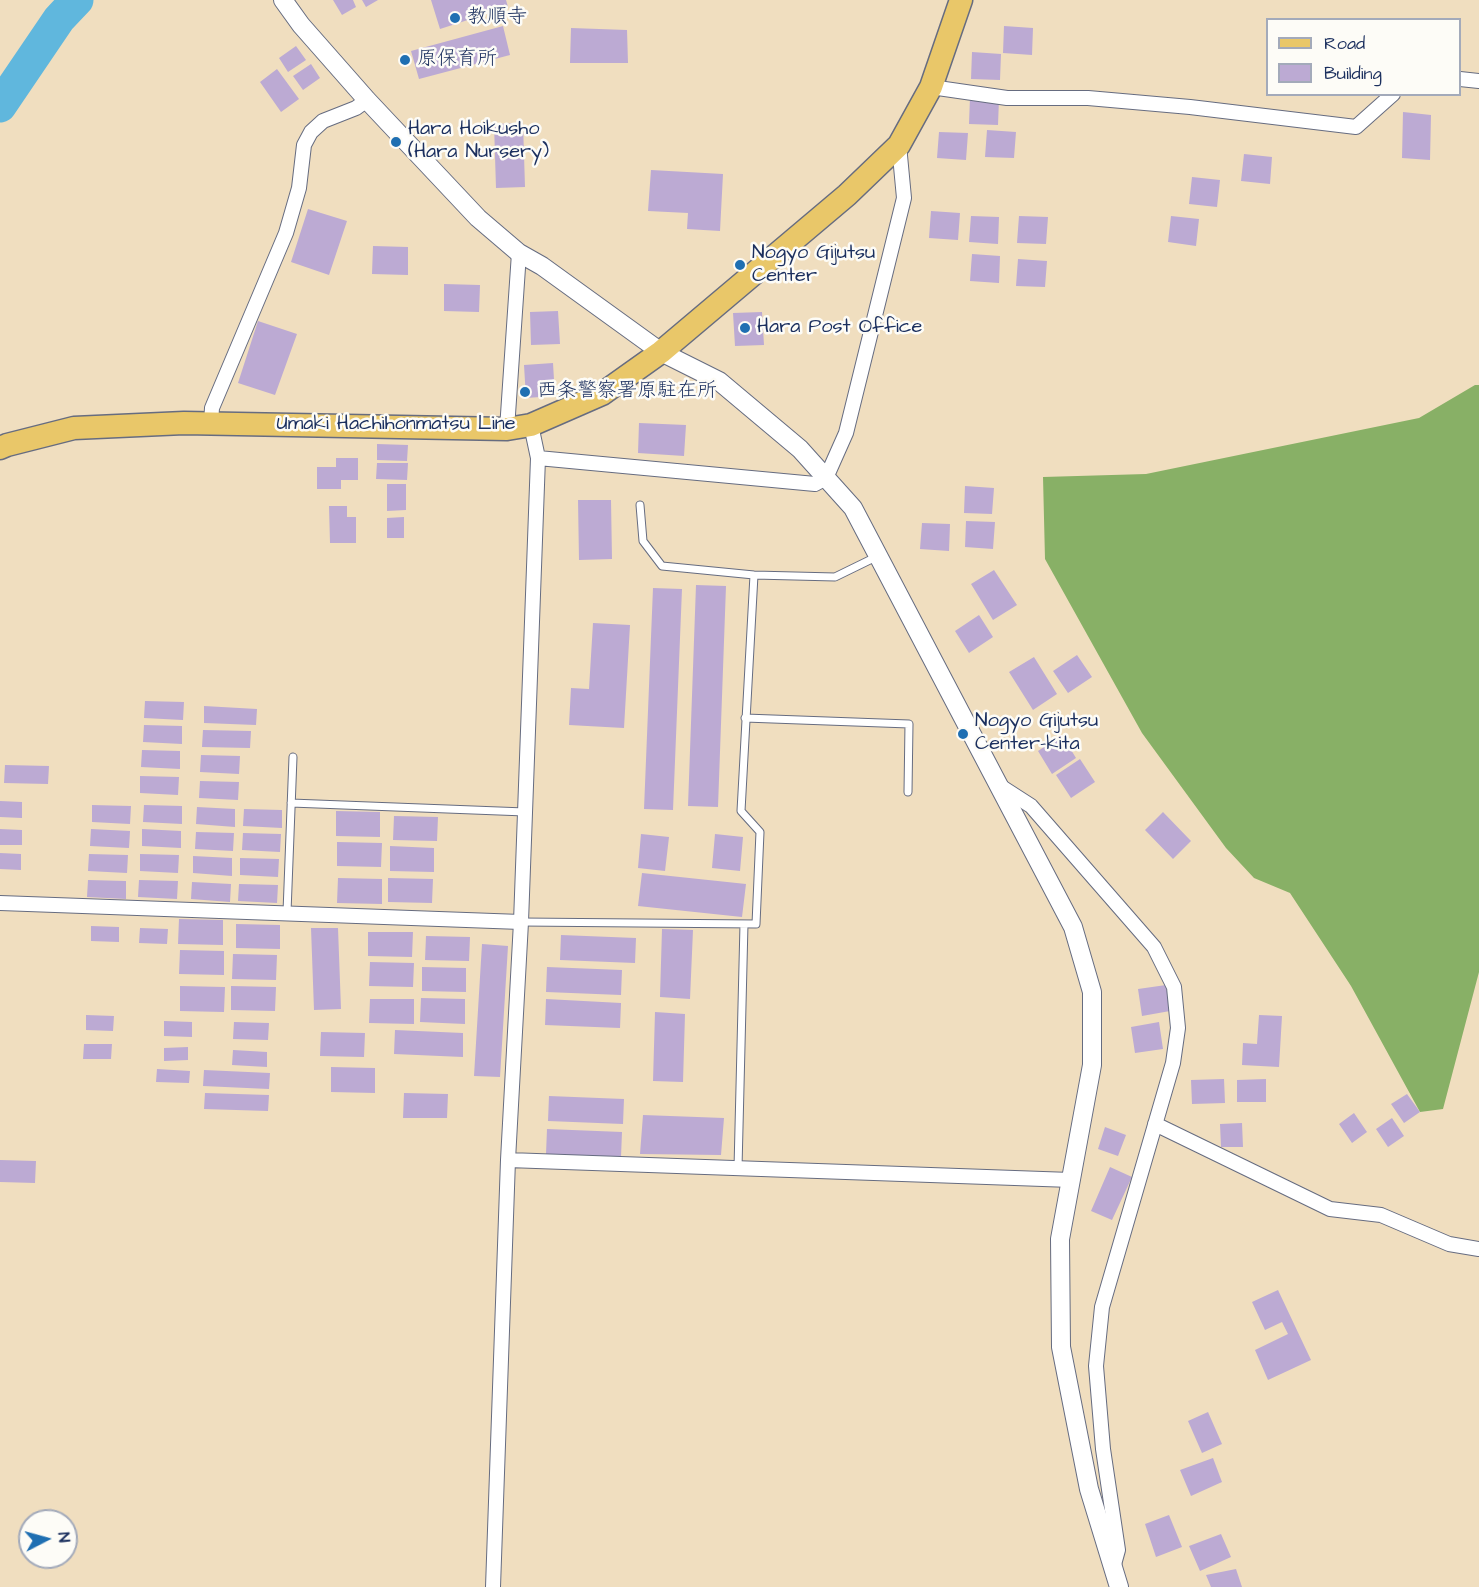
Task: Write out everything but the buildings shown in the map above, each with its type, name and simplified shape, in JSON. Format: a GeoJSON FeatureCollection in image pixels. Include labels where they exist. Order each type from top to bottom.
{"type":"FeatureCollection","features":[{"type":"Feature","properties":{"kind":"main road","name":"Umaki Hachihonmatsu Line"},"geometry":{"type":"LineString","coordinates":[[0,448],[74,429],[184,423],[507,429],[531,425],[602,394],[661,352],[847,195],[899,145],[931,87],[961,0]]}},
{"type":"Feature","properties":{"kind":"street"},"geometry":{"type":"LineString","coordinates":[[283,0],[301,25],[367,100],[478,218],[519,253],[542,266],[661,352],[719,381],[800,448],[852,508],[878,556],[1073,927],[1092,992],[1092,1065],[1060,1239],[1061,1347],[1089,1489],[1119,1587]]}},
{"type":"Feature","properties":{"kind":"street"},"geometry":{"type":"LineString","coordinates":[[1461,80],[1479,81]]}},
{"type":"Feature","properties":{"kind":"street"},"geometry":{"type":"LineString","coordinates":[[931,87],[1007,98],[1088,98],[1190,106],[1356,127],[1391,96]]}},
{"type":"Feature","properties":{"kind":"street"},"geometry":{"type":"LineString","coordinates":[[211,423],[212,408],[286,233],[299,189],[304,145],[311,132],[323,121],[356,108],[367,100]]}},
{"type":"Feature","properties":{"kind":"street"},"geometry":{"type":"LineString","coordinates":[[538,458],[815,484],[826,478],[846,433],[903,198],[899,145]]}},
{"type":"Feature","properties":{"kind":"street"},"geometry":{"type":"LineString","coordinates":[[507,429],[519,253]]}},
{"type":"Feature","properties":{"kind":"street"},"geometry":{"type":"LineString","coordinates":[[493,1587],[508,1160],[521,922],[538,458],[531,425]]}},
{"type":"Feature","properties":{"kind":"street"},"geometry":{"type":"LineString","coordinates":[[998,785],[1031,806],[1154,947],[1174,987],[1178,1029],[1173,1063],[1102,1307],[1096,1366],[1103,1449],[1118,1550],[1112,1569]]}},
{"type":"Feature","properties":{"kind":"street"},"geometry":{"type":"LineString","coordinates":[[0,903],[521,922]]}},
{"type":"Feature","properties":{"kind":"street"},"geometry":{"type":"LineString","coordinates":[[1155,1124],[1330,1209],[1381,1215],[1449,1244],[1479,1250]]}},
{"type":"Feature","properties":{"kind":"street"},"geometry":{"type":"LineString","coordinates":[[508,1160],[1071,1180]]}},
{"type":"Feature","properties":{"kind":"lane"},"geometry":{"type":"LineString","coordinates":[[640,505],[643,541],[662,566],[754,575],[835,577],[878,556]]}},
{"type":"Feature","properties":{"kind":"lane"},"geometry":{"type":"LineString","coordinates":[[521,922],[756,924],[760,832],[741,811],[754,575]]}},
{"type":"Feature","properties":{"kind":"lane"},"geometry":{"type":"LineString","coordinates":[[745,718],[909,724],[908,792]]}},
{"type":"Feature","properties":{"kind":"lane"},"geometry":{"type":"LineString","coordinates":[[287,912],[293,757]]}},
{"type":"Feature","properties":{"kind":"lane"},"geometry":{"type":"LineString","coordinates":[[291,803],[525,812]]}},
{"type":"Feature","properties":{"kind":"lane"},"geometry":{"type":"LineString","coordinates":[[738,1168],[744,924]]}},
{"type":"Feature","properties":{"kind":"green space"},"geometry":{"type":"Polygon","coordinates":[[[1475,385],[1479,385],[1479,972],[1443,1109],[1420,1112],[1351,986],[1290,893],[1254,878],[1226,848],[1142,733],[1045,559],[1043,477],[1146,474],[1419,418],[1475,385]]]}},
{"type":"Feature","properties":{"kind":"waterway"},"geometry":{"type":"LineString","coordinates":[[0,106],[59,19],[77,0]]}},
{"type":"Feature","properties":{"kind":"place","name":"教順寺"},"geometry":{"type":"Point","coordinates":[455,18]}},
{"type":"Feature","properties":{"kind":"place","name":"原保育所"},"geometry":{"type":"Point","coordinates":[405,60]}},
{"type":"Feature","properties":{"kind":"place","name":"Hara Hoikusho (Hara Nursery)"},"geometry":{"type":"Point","coordinates":[396,142]}},
{"type":"Feature","properties":{"kind":"place","name":"Nogyo Gijutsu Center"},"geometry":{"type":"Point","coordinates":[740,265]}},
{"type":"Feature","properties":{"kind":"place","name":"Hara Post Office"},"geometry":{"type":"Point","coordinates":[745,328]}},
{"type":"Feature","properties":{"kind":"place","name":"西条警察署原駐在所"},"geometry":{"type":"Point","coordinates":[525,392]}},
{"type":"Feature","properties":{"kind":"place","name":"Nogyo Gijutsu Center-kita"},"geometry":{"type":"Point","coordinates":[963,734]}}]}
